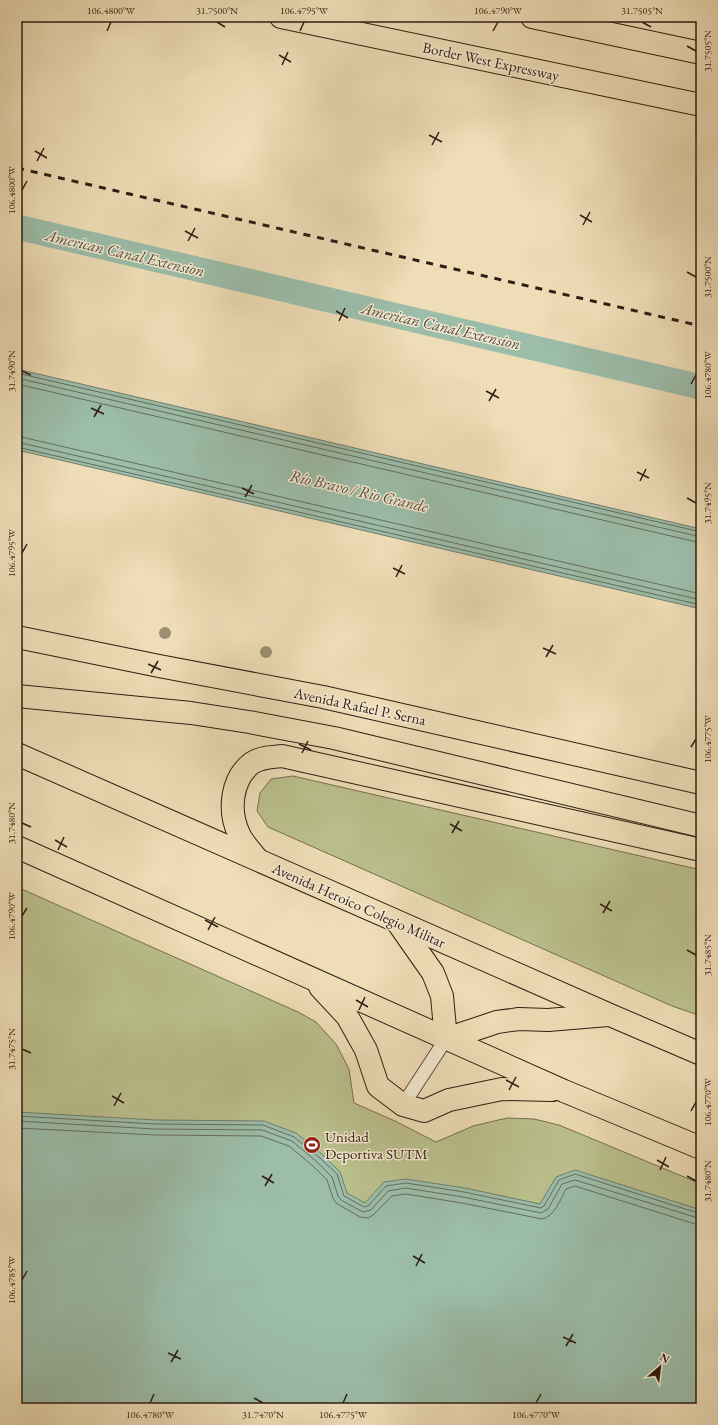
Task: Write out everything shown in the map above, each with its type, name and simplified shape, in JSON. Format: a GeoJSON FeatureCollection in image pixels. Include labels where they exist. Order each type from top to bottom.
{"type":"FeatureCollection","features":[{"type":"Feature","properties":{"kind":"main road","name":"Border West Expressway"},"geometry":{"type":"LineString","coordinates":[[281,17],[701,105]]}},
{"type":"Feature","properties":{"kind":"main road"},"geometry":{"type":"LineString","coordinates":[[532,17],[701,53]]}},
{"type":"Feature","properties":{"kind":"main road","name":"Avenida Rafael P. Serna"},"geometry":{"type":"LineString","coordinates":[[17,637],[323,697],[701,783]]}},
{"type":"Feature","properties":{"kind":"main road"},"geometry":{"type":"LineString","coordinates":[[17,696],[191,712],[334,738],[701,826]]}},
{"type":"Feature","properties":{"kind":"main road","name":"Avenida Heroico Colegio Militar"},"geometry":{"type":"LineString","coordinates":[[17,754],[701,1054]]}},
{"type":"Feature","properties":{"kind":"main road"},"geometry":{"type":"LineString","coordinates":[[257,859],[239,835],[234,821],[232,805],[234,789],[242,773],[253,762],[266,757],[282,756],[701,850]]}},
{"type":"Feature","properties":{"kind":"main road"},"geometry":{"type":"LineString","coordinates":[[17,848],[564,1091],[701,1148]]}},
{"type":"Feature","properties":{"kind":"main road"},"geometry":{"type":"LineString","coordinates":[[398,922],[433,973],[442,996],[446,1039]]}},
{"type":"Feature","properties":{"kind":"main road"},"geometry":{"type":"LineString","coordinates":[[313,979],[347,1016],[366,1050],[378,1086],[403,1105],[424,1111],[449,1100],[502,1089],[564,1091]]}},
{"type":"Feature","properties":{"kind":"main road"},"geometry":{"type":"LineString","coordinates":[[446,1039],[497,1022],[610,1015]]}},
{"type":"Feature","properties":{"kind":"lane"},"geometry":{"type":"LineString","coordinates":[[403,1105],[446,1039]]}},
{"type":"Feature","properties":{"kind":"shaded area"},"geometry":{"type":"Polygon","coordinates":[[[293,776],[701,870],[701,1016],[672,1006],[268,827],[257,811],[260,793],[271,779],[293,776]]]}},
{"type":"Feature","properties":{"kind":"shaded area","name":"Unidad Deportiva SUTM"},"geometry":{"type":"Polygon","coordinates":[[[17,887],[298,1012],[316,1022],[336,1044],[349,1069],[354,1103],[395,1121],[436,1142],[473,1126],[507,1118],[534,1119],[559,1125],[701,1184],[701,1408],[17,1408],[17,887]]]}},
{"type":"Feature","properties":{"kind":"water","name":"Río Bravo / Rio Grande"},"geometry":{"type":"Polygon","coordinates":[[[17,369],[701,529],[701,609],[17,450],[17,369]]]}},
{"type":"Feature","properties":{"kind":"water","name":"Unidad Deportiva SUTM"},"geometry":{"type":"Polygon","coordinates":[[[17,1112],[155,1120],[264,1121],[296,1133],[323,1155],[340,1172],[347,1193],[365,1203],[384,1182],[406,1179],[465,1188],[540,1204],[556,1177],[575,1170],[701,1210],[701,1408],[17,1408],[17,1112]]]}},
{"type":"Feature","properties":{"kind":"waterway","name":"American Canal Extension"},"geometry":{"type":"LineString","coordinates":[[17,227],[701,387]]}},
{"type":"Feature","properties":{"kind":"railway"},"geometry":{"type":"LineString","coordinates":[[17,168],[701,326]]}},
{"type":"Feature","properties":{"kind":"place","name":"Unidad Deportiva SUTM"},"geometry":{"type":"Point","coordinates":[312,1145]}}]}
